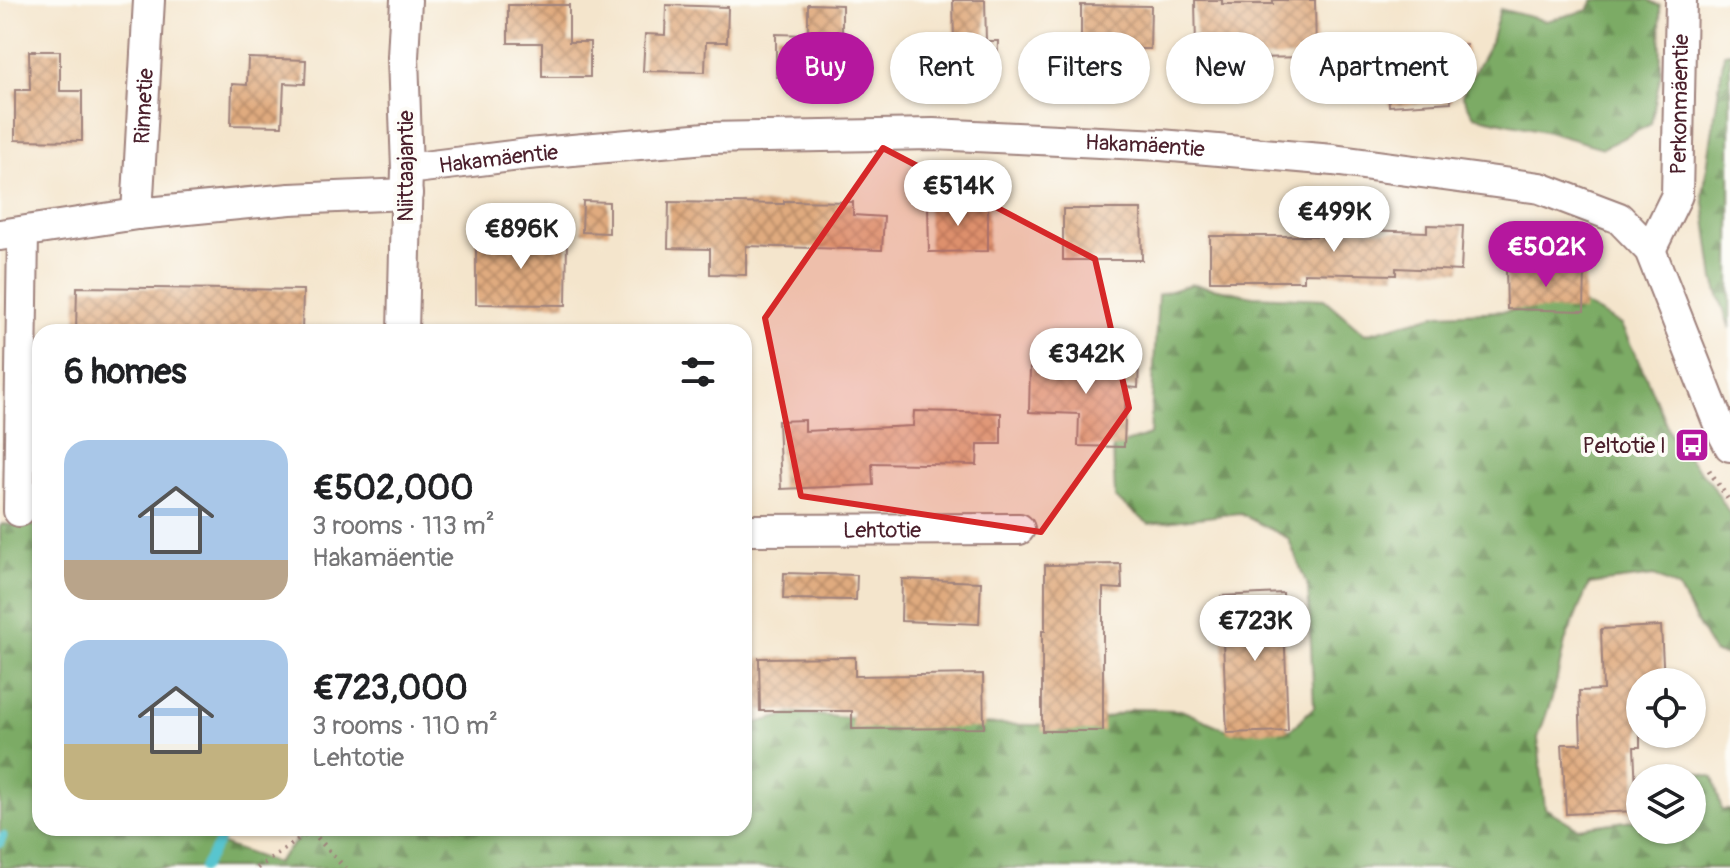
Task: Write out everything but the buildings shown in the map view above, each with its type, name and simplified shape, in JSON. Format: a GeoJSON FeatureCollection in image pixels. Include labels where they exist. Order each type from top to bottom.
{"type":"FeatureCollection","features":[{"type":"Feature","properties":{"kind":"street","name":"Rinnetie"},"geometry":{"type":"LineString","coordinates":[[137,214],[149,0]]}},
{"type":"Feature","properties":{"kind":"street","name":"Niittaajantie"},"geometry":{"type":"LineString","coordinates":[[403,324],[407,181],[403,57],[406,0]]}},
{"type":"Feature","properties":{"kind":"street","name":"Perkonmäentie"},"geometry":{"type":"LineString","coordinates":[[1650,250],[1677,195],[1681,0]]}},
{"type":"Feature","properties":{"kind":"street","name":"Hakamäentie"},"geometry":{"type":"LineString","coordinates":[[11,234],[137,214],[290,199],[407,181],[528,154],[706,138],[933,134],[1161,145],[1333,160],[1540,188],[1619,218],[1650,250],[1730,446]]}},
{"type":"Feature","properties":{"kind":"street"},"geometry":{"type":"LineString","coordinates":[[11,234],[19,511]]}},
{"type":"Feature","properties":{"kind":"street","name":"Lehtotie"},"geometry":{"type":"LineString","coordinates":[[752,530],[1019,529]]}},
{"type":"Feature","properties":{"kind":"path"},"geometry":{"type":"LineString","coordinates":[[1707,468],[1730,502]]}},
{"type":"Feature","properties":{"kind":"path"},"geometry":{"type":"LineString","coordinates":[[257,868],[305,836]]}},
{"type":"Feature","properties":{"kind":"path"},"geometry":{"type":"LineString","coordinates":[[319,836],[345,868]]}},
{"type":"Feature","properties":{"kind":"highlighted area"},"geometry":{"type":"Polygon","coordinates":[[[883,148],[1095,259],[1129,408],[1041,532],[801,496],[765,318],[883,148]]]}},
{"type":"Feature","properties":{"kind":"green space"},"geometry":{"type":"Polygon","coordinates":[[[1593,0],[1647,0],[1660,6],[1661,72],[1651,124],[1603,148],[1474,116],[1467,104],[1477,104],[1477,68],[1491,42],[1500,9],[1546,21],[1588,10],[1593,0]]]}},
{"type":"Feature","properties":{"kind":"green space"},"geometry":{"type":"Polygon","coordinates":[[[1730,52],[1730,329],[1714,280],[1703,195],[1724,53],[1730,52]]]}},
{"type":"Feature","properties":{"kind":"green space"},"geometry":{"type":"Polygon","coordinates":[[[1192,284],[1253,296],[1324,299],[1365,334],[1439,314],[1506,311],[1576,300],[1621,325],[1673,441],[1711,483],[1730,514],[1730,656],[1714,653],[1678,588],[1654,576],[1589,584],[1565,642],[1554,692],[1538,738],[1545,808],[1578,828],[1626,821],[1626,844],[1706,844],[1706,775],[1713,777],[1722,810],[1730,810],[1730,868],[0,868],[2,524],[32,526],[32,836],[212,836],[219,843],[276,863],[301,836],[752,836],[752,724],[796,713],[889,722],[1080,726],[1134,709],[1181,710],[1225,729],[1290,730],[1314,707],[1308,587],[1288,538],[1239,513],[1149,524],[1115,498],[1113,447],[1150,435],[1158,295],[1192,284]]]}},
{"type":"Feature","properties":{"kind":"waterway"},"geometry":{"type":"LineString","coordinates":[[0,843],[3,836]]}},
{"type":"Feature","properties":{"kind":"waterway"},"geometry":{"type":"LineString","coordinates":[[203,868],[222,836]]}},
{"type":"Feature","properties":{"kind":"place","name":"Peltotie I"},"geometry":{"type":"Point","coordinates":[1692,445]}}]}
